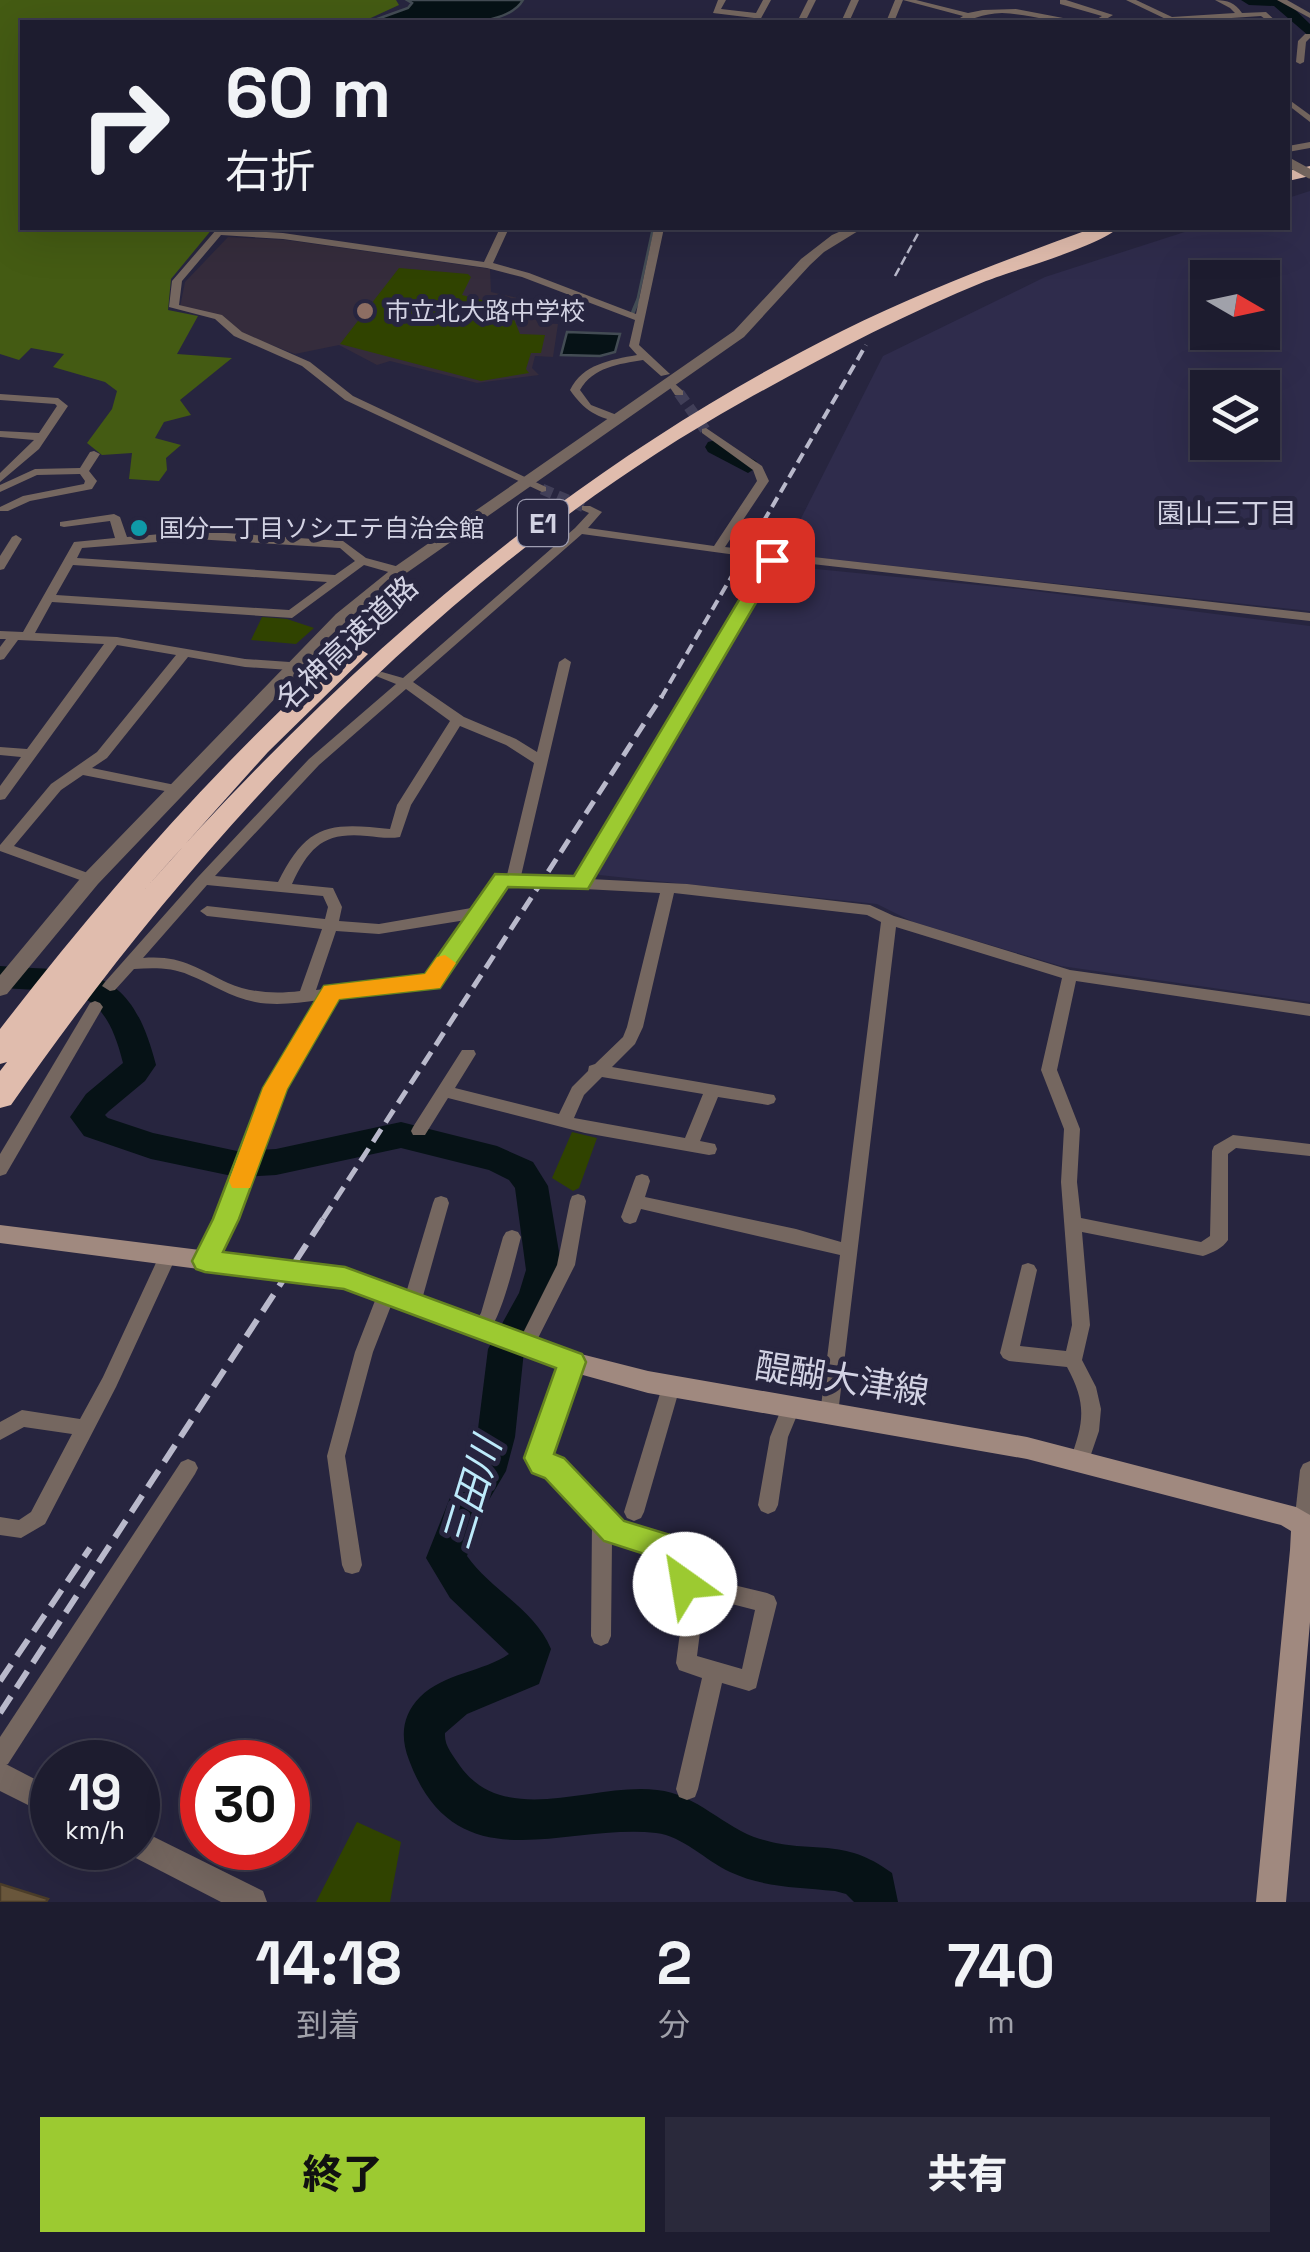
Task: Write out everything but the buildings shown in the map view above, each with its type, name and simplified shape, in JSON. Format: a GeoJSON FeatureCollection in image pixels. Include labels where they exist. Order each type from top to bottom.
{"type":"FeatureCollection","features":[{"type":"Feature","properties":{"kind":"highway","name":"名神高速道路"},"geometry":{"type":"LineString","coordinates":[[88,976],[146,867],[254,750],[316,689],[503,530],[648,431],[743,374],[941,277],[1070,230]]}},
{"type":"Feature","properties":{"kind":"highway","name":"名神高速道路"},"geometry":{"type":"LineString","coordinates":[[0,1052],[36,1025],[88,976],[140,911],[271,764],[370,666],[466,582],[556,512],[685,425],[826,345],[955,284],[1104,230]]}},
{"type":"Feature","properties":{"kind":"highway","name":"名神高速道路"},"geometry":{"type":"LineString","coordinates":[[0,1096],[36,1025]]}},
{"type":"Feature","properties":{"kind":"main road","name":"醍醐大津線"},"geometry":{"type":"LineString","coordinates":[[0,1234],[345,1278],[572,1362],[671,1386],[1080,1460],[1270,1510],[1304,1525]]}},
{"type":"Feature","properties":{"kind":"main road"},"geometry":{"type":"LineString","coordinates":[[1271,1902],[1301,1659],[1304,1525]]}},
{"type":"Feature","properties":{"kind":"street"},"geometry":{"type":"LineString","coordinates":[[722,0],[716,11],[757,19],[767,0]]}},
{"type":"Feature","properties":{"kind":"street"},"geometry":{"type":"LineString","coordinates":[[906,0],[965,14],[988,6],[1068,20]]}},
{"type":"Feature","properties":{"kind":"street"},"geometry":{"type":"LineString","coordinates":[[1009,10],[1030,0]]}},
{"type":"Feature","properties":{"kind":"street"},"geometry":{"type":"LineString","coordinates":[[1130,0],[1172,20]]}},
{"type":"Feature","properties":{"kind":"street"},"geometry":{"type":"LineString","coordinates":[[1219,0],[1233,6],[1241,16]]}},
{"type":"Feature","properties":{"kind":"street"},"geometry":{"type":"LineString","coordinates":[[1281,0],[1310,16]]}},
{"type":"Feature","properties":{"kind":"street"},"geometry":{"type":"LineString","coordinates":[[1063,2],[1109,15],[1100,20]]}},
{"type":"Feature","properties":{"kind":"street"},"geometry":{"type":"LineString","coordinates":[[1201,5],[1211,17]]}},
{"type":"Feature","properties":{"kind":"street"},"geometry":{"type":"LineString","coordinates":[[935,20],[939,10]]}},
{"type":"Feature","properties":{"kind":"street"},"geometry":{"type":"LineString","coordinates":[[960,20],[965,14]]}},
{"type":"Feature","properties":{"kind":"street"},"geometry":{"type":"LineString","coordinates":[[1183,20],[1263,14],[1270,20]]}},
{"type":"Feature","properties":{"kind":"street"},"geometry":{"type":"LineString","coordinates":[[1307,64],[1302,41],[1308,36]]}},
{"type":"Feature","properties":{"kind":"street"},"geometry":{"type":"LineString","coordinates":[[487,265],[503,230]]}},
{"type":"Feature","properties":{"kind":"street"},"geometry":{"type":"LineString","coordinates":[[658,230],[634,346],[665,374]]}},
{"type":"Feature","properties":{"kind":"street"},"geometry":{"type":"LineString","coordinates":[[6,981],[92,880],[291,667],[399,571],[739,334],[765,311],[815,249],[853,230]]}},
{"type":"Feature","properties":{"kind":"street"},"geometry":{"type":"LineString","coordinates":[[542,489],[502,474],[494,464],[349,398],[306,364],[238,334],[218,317],[174,307],[177,282],[219,232],[284,236],[423,259],[509,268],[583,301],[639,318]]}},
{"type":"Feature","properties":{"kind":"street"},"geometry":{"type":"LineString","coordinates":[[618,418],[587,407],[574,390],[578,381],[595,369],[646,356]]}},
{"type":"Feature","properties":{"kind":"street"},"geometry":{"type":"LineString","coordinates":[[0,396],[58,401],[64,406],[42,437],[2,476]]}},
{"type":"Feature","properties":{"kind":"street"},"geometry":{"type":"LineString","coordinates":[[706,431],[763,474],[763,481],[717,550]]}},
{"type":"Feature","properties":{"kind":"street"},"geometry":{"type":"LineString","coordinates":[[0,434],[42,437]]}},
{"type":"Feature","properties":{"kind":"street"},"geometry":{"type":"LineString","coordinates":[[83,472],[94,454]]}},
{"type":"Feature","properties":{"kind":"street"},"geometry":{"type":"LineString","coordinates":[[0,489],[35,472],[83,472],[91,481],[88,486],[26,498],[4,509]]}},
{"type":"Feature","properties":{"kind":"street"},"geometry":{"type":"LineString","coordinates":[[130,964],[314,762],[579,530],[596,512],[586,508]]}},
{"type":"Feature","properties":{"kind":"street"},"geometry":{"type":"LineString","coordinates":[[64,524],[114,517],[122,541]]}},
{"type":"Feature","properties":{"kind":"street"},"geometry":{"type":"LineString","coordinates":[[579,530],[774,557],[1310,617]]}},
{"type":"Feature","properties":{"kind":"street"},"geometry":{"type":"LineString","coordinates":[[0,656],[22,635],[48,598],[78,545],[195,535],[343,545],[362,561],[399,571]]}},
{"type":"Feature","properties":{"kind":"street"},"geometry":{"type":"LineString","coordinates":[[0,566],[8,546]]}},
{"type":"Feature","properties":{"kind":"street"},"geometry":{"type":"LineString","coordinates":[[580,884],[774,557]]}},
{"type":"Feature","properties":{"kind":"street"},"geometry":{"type":"LineString","coordinates":[[69,561],[335,579]]}},
{"type":"Feature","properties":{"kind":"street"},"geometry":{"type":"LineString","coordinates":[[48,598],[292,614],[362,561]]}},
{"type":"Feature","properties":{"kind":"street"},"geometry":{"type":"LineString","coordinates":[[0,635],[113,641],[318,668]]}},
{"type":"Feature","properties":{"kind":"street"},"geometry":{"type":"LineString","coordinates":[[0,796],[113,641]]}},
{"type":"Feature","properties":{"kind":"street"},"geometry":{"type":"LineString","coordinates":[[92,880],[4,848],[56,787],[84,771],[186,652]]}},
{"type":"Feature","properties":{"kind":"street"},"geometry":{"type":"LineString","coordinates":[[513,880],[565,662]]}},
{"type":"Feature","properties":{"kind":"street"},"geometry":{"type":"LineString","coordinates":[[382,676],[427,694],[458,719],[527,749],[540,761]]}},
{"type":"Feature","properties":{"kind":"street"},"geometry":{"type":"LineString","coordinates":[[283,888],[290,872],[320,833],[339,828],[396,834],[404,805],[443,736],[458,719]]}},
{"type":"Feature","properties":{"kind":"street"},"geometry":{"type":"LineString","coordinates":[[0,751],[30,754]]}},
{"type":"Feature","properties":{"kind":"street"},"geometry":{"type":"LineString","coordinates":[[84,771],[175,789]]}},
{"type":"Feature","properties":{"kind":"street"},"geometry":{"type":"LineString","coordinates":[[203,880],[328,892],[335,907],[307,994]]}},
{"type":"Feature","properties":{"kind":"street"},"geometry":{"type":"LineString","coordinates":[[88,976],[130,964],[160,962],[190,969],[225,988],[256,997],[284,999],[432,982],[502,880],[513,880],[668,888],[870,910],[890,920],[1070,975],[1310,1010]]}},
{"type":"Feature","properties":{"kind":"street"},"geometry":{"type":"LineString","coordinates":[[564,1122],[578,1091],[628,1040],[635,1026],[668,888]]}},
{"type":"Feature","properties":{"kind":"street"},"geometry":{"type":"LineString","coordinates":[[207,911],[378,930],[479,912]]}},
{"type":"Feature","properties":{"kind":"street"},"geometry":{"type":"LineString","coordinates":[[828,1414],[890,920]]}},
{"type":"Feature","properties":{"kind":"street"},"geometry":{"type":"LineString","coordinates":[[1070,975],[1049,1070],[1072,1130],[1068,1182],[1081,1325],[1073,1360],[1093,1395],[1094,1418],[1080,1460]]}},
{"type":"Feature","properties":{"kind":"street"},"geometry":{"type":"LineString","coordinates":[[205,1261],[248,1163],[275,1088],[332,992]]}},
{"type":"Feature","properties":{"kind":"street"},"geometry":{"type":"LineString","coordinates":[[0,1169],[95,1007]]}},
{"type":"Feature","properties":{"kind":"street"},"geometry":{"type":"LineString","coordinates":[[419,1131],[468,1054]]}},
{"type":"Feature","properties":{"kind":"street"},"geometry":{"type":"LineString","coordinates":[[595,1070],[768,1099]]}},
{"type":"Feature","properties":{"kind":"street"},"geometry":{"type":"LineString","coordinates":[[690,1146],[712,1090]]}},
{"type":"Feature","properties":{"kind":"street"},"geometry":{"type":"LineString","coordinates":[[447,1092],[564,1122],[709,1150]]}},
{"type":"Feature","properties":{"kind":"street"},"geometry":{"type":"LineString","coordinates":[[1072,1223],[1203,1250],[1220,1240],[1220,1151],[1233,1141],[1310,1150]]}},
{"type":"Feature","properties":{"kind":"street"},"geometry":{"type":"LineString","coordinates":[[642,1181],[633,1209],[802,1236],[849,1251]]}},
{"type":"Feature","properties":{"kind":"street"},"geometry":{"type":"LineString","coordinates":[[512,1237],[490,1316],[506,1338],[566,1265],[578,1202]]}},
{"type":"Feature","properties":{"kind":"street"},"geometry":{"type":"LineString","coordinates":[[412,1303],[441,1203]]}},
{"type":"Feature","properties":{"kind":"street"},"geometry":{"type":"LineString","coordinates":[[0,1526],[22,1529],[38,1518],[110,1382],[166,1257]]}},
{"type":"Feature","properties":{"kind":"street"},"geometry":{"type":"LineString","coordinates":[[1028,1270],[1009,1353],[1073,1360]]}},
{"type":"Feature","properties":{"kind":"street"},"geometry":{"type":"LineString","coordinates":[[352,1565],[336,1456],[364,1352],[387,1293]]}},
{"type":"Feature","properties":{"kind":"street"},"geometry":{"type":"LineString","coordinates":[[572,1362],[538,1458],[542,1464],[554,1467],[615,1532],[666,1547],[687,1572],[680,1608],[690,1632],[686,1663],[749,1681],[766,1603],[685,1584]]}},
{"type":"Feature","properties":{"kind":"street"},"geometry":{"type":"LineString","coordinates":[[634,1512],[635,1486],[671,1386]]}},
{"type":"Feature","properties":{"kind":"street"},"geometry":{"type":"LineString","coordinates":[[768,1505],[779,1437],[791,1408]]}},
{"type":"Feature","properties":{"kind":"street"},"geometry":{"type":"LineString","coordinates":[[0,1432],[22,1418],[84,1428]]}},
{"type":"Feature","properties":{"kind":"street"},"geometry":{"type":"LineString","coordinates":[[0,1756],[188,1468]]}},
{"type":"Feature","properties":{"kind":"street"},"geometry":{"type":"LineString","coordinates":[[1304,1525],[1310,1470]]}},
{"type":"Feature","properties":{"kind":"street"},"geometry":{"type":"LineString","coordinates":[[601,1636],[602,1520]]}},
{"type":"Feature","properties":{"kind":"street"},"geometry":{"type":"LineString","coordinates":[[686,1789],[714,1671]]}},
{"type":"Feature","properties":{"kind":"street"},"geometry":{"type":"LineString","coordinates":[[0,1776],[30,1792]]}},
{"type":"Feature","properties":{"kind":"street"},"geometry":{"type":"LineString","coordinates":[[160,1856],[252,1902]]}},
{"type":"Feature","properties":{"kind":"shaded area"},"geometry":{"type":"Polygon","coordinates":[[[407,0],[523,0],[512,11],[486,20],[375,20],[412,3],[407,0]]]}},
{"type":"Feature","properties":{"kind":"shaded area"},"geometry":{"type":"Polygon","coordinates":[[[1310,191],[1310,611],[783,554],[883,356],[1045,277],[1191,230],[1290,230],[1290,197],[1310,191]]]}},
{"type":"Feature","properties":{"kind":"shaded area","name":"市立北大路中学校"},"geometry":{"type":"Polygon","coordinates":[[[228,237],[286,240],[490,269],[491,292],[522,299],[538,323],[558,324],[553,357],[535,356],[532,368],[539,375],[477,383],[390,361],[377,365],[339,345],[295,354],[240,333],[220,316],[180,307],[185,282],[228,237]]]}},
{"type":"Feature","properties":{"kind":"shaded area"},"geometry":{"type":"Polygon","coordinates":[[[567,332],[620,334],[615,352],[600,356],[561,355],[567,332]]]}},
{"type":"Feature","properties":{"kind":"shaded area"},"geometry":{"type":"Polygon","coordinates":[[[786,566],[1019,589],[1310,626],[1310,1002],[1061,966],[913,922],[877,904],[599,875],[595,867],[773,568],[786,566]]]}},
{"type":"Feature","properties":{"kind":"green space"},"geometry":{"type":"Polygon","coordinates":[[[0,0],[396,0],[399,5],[366,20],[20,20],[20,230],[211,230],[171,279],[168,310],[198,316],[177,354],[232,358],[180,400],[191,415],[164,422],[155,438],[181,445],[166,458],[167,470],[159,481],[129,479],[132,453],[102,455],[87,443],[112,409],[117,391],[105,382],[53,367],[64,354],[31,348],[19,360],[0,354],[0,0]]]}},
{"type":"Feature","properties":{"kind":"green space"},"geometry":{"type":"Polygon","coordinates":[[[399,268],[468,274],[471,277],[462,295],[509,307],[520,334],[545,335],[541,353],[531,353],[526,369],[529,373],[481,381],[340,344],[399,268]]]}},
{"type":"Feature","properties":{"kind":"green space"},"geometry":{"type":"Polygon","coordinates":[[[262,617],[287,619],[314,628],[296,644],[251,640],[262,617]]]}},
{"type":"Feature","properties":{"kind":"green space"},"geometry":{"type":"Polygon","coordinates":[[[572,1132],[597,1138],[579,1188],[573,1191],[552,1178],[572,1132]]]}},
{"type":"Feature","properties":{"kind":"green space"},"geometry":{"type":"Polygon","coordinates":[[[357,1822],[401,1842],[390,1902],[316,1902],[357,1822]]]}},
{"type":"Feature","properties":{"kind":"waterway"},"geometry":{"type":"LineString","coordinates":[[1249,0],[1278,2],[1310,32]]}},
{"type":"Feature","properties":{"kind":"waterway"},"geometry":{"type":"LineString","coordinates":[[637,302],[653,230]]}},
{"type":"Feature","properties":{"kind":"waterway"},"geometry":{"type":"LineString","coordinates":[[633,312],[638,300]]}},
{"type":"Feature","properties":{"kind":"waterway"},"geometry":{"type":"LineString","coordinates":[[716,447],[748,466]]}},
{"type":"Feature","properties":{"kind":"waterway","name":"三田川"},"geometry":{"type":"LineString","coordinates":[[0,977],[91,988],[104,993],[119,1007],[140,1065],[91,1109],[86,1117],[96,1127],[151,1146],[237,1164],[276,1162],[401,1135],[497,1159],[521,1171],[531,1186],[544,1270],[536,1296],[506,1349],[496,1437],[487,1471],[467,1502],[446,1558],[475,1596],[531,1649],[524,1670],[471,1690],[436,1710],[426,1723],[423,1739],[429,1758],[449,1787],[471,1806],[494,1817],[518,1821],[661,1812],[762,1862],[848,1872],[876,1889],[876,1902]]}},
{"type":"Feature","properties":{"kind":"tunnel"},"geometry":{"type":"LineString","coordinates":[[679,393],[706,431]]}},
{"type":"Feature","properties":{"kind":"tunnel"},"geometry":{"type":"LineString","coordinates":[[542,489],[584,507]]}},
{"type":"Feature","properties":{"kind":"railway"},"geometry":{"type":"LineString","coordinates":[[895,276],[920,230]]}},
{"type":"Feature","properties":{"kind":"railway"},"geometry":{"type":"LineString","coordinates":[[661,698],[866,345]]}},
{"type":"Feature","properties":{"kind":"railway"},"geometry":{"type":"LineString","coordinates":[[323,1219],[662,696]]}},
{"type":"Feature","properties":{"kind":"railway"},"geometry":{"type":"LineString","coordinates":[[0,1713],[325,1216]]}},
{"type":"Feature","properties":{"kind":"railway"},"geometry":{"type":"LineString","coordinates":[[0,1681],[90,1548]]}},
{"type":"Feature","properties":{"kind":"slow traffic"},"geometry":{"type":"LineString","coordinates":[[241,1181],[275,1088],[332,992],[432,982],[445,963]]}},
{"type":"Feature","properties":{"kind":"place","name":"市立北大路中学校"},"geometry":{"type":"Point","coordinates":[365,311]}},
{"type":"Feature","properties":{"kind":"place","name":"国分一丁目ソシエテ自治会館"},"geometry":{"type":"Point","coordinates":[139,528]}},
{"type":"Feature","properties":{"kind":"district","name":"園山三丁目"},"geometry":{"type":"Point","coordinates":[1227,513]}},
{"type":"Feature","properties":{"kind":"route"},"geometry":{"type":"LineString","coordinates":[[685,1584],[687,1572],[666,1547],[615,1532],[554,1467],[542,1464],[538,1458],[572,1362],[345,1278],[205,1261],[226,1219],[275,1088],[332,992],[432,982],[502,880],[580,884],[772,560]]}}]}
